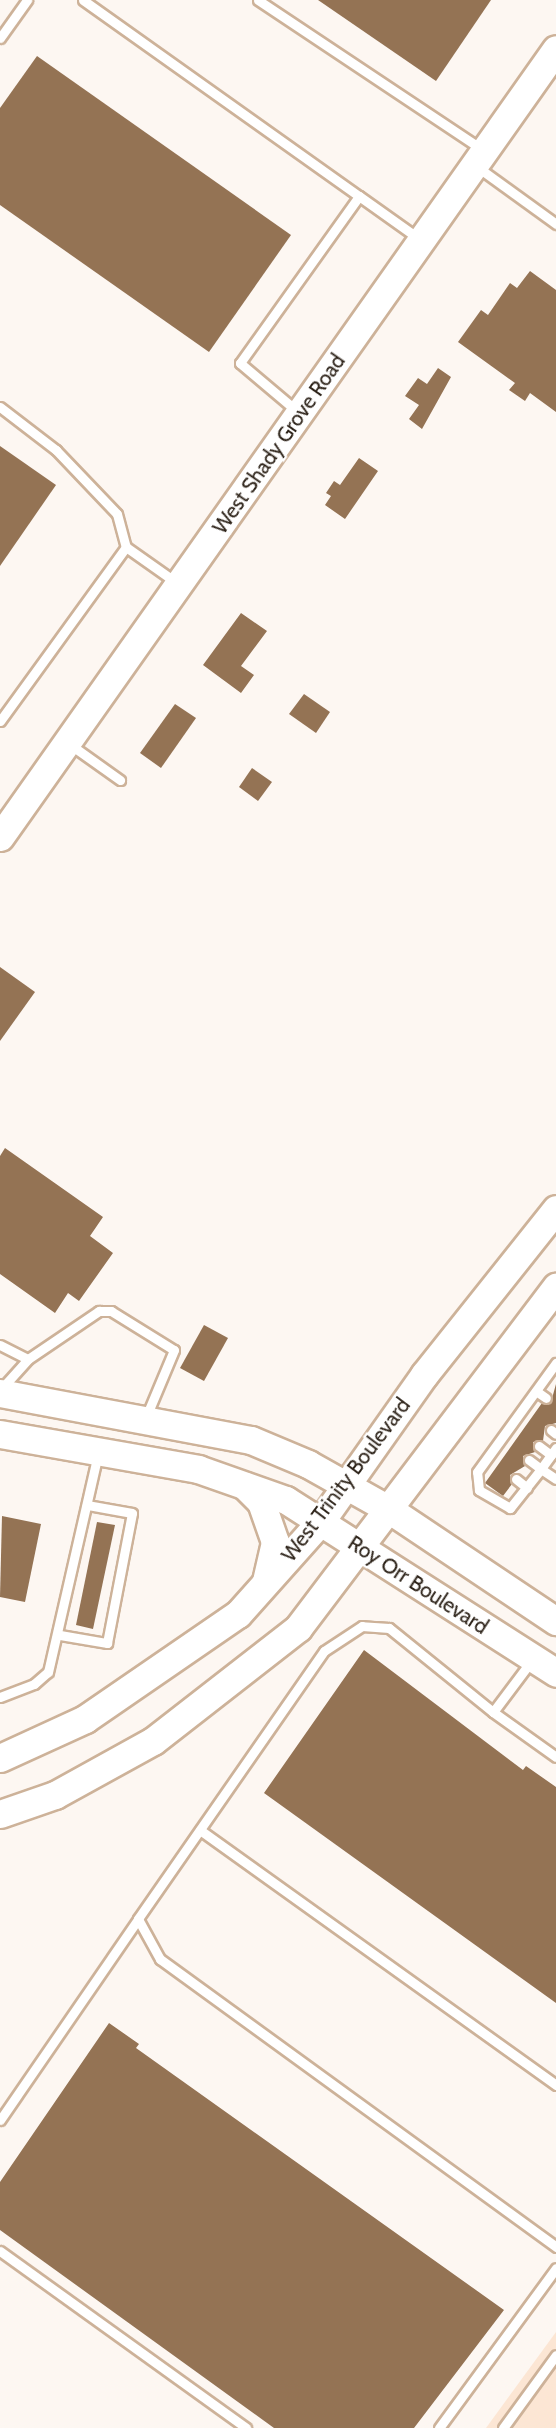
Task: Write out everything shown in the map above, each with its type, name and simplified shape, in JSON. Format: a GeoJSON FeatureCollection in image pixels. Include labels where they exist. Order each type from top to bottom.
{"type":"FeatureCollection","features":[{"type":"Feature","properties":{"kind":"main road","name":"West Shady Grove Road"},"geometry":{"type":"LineString","coordinates":[[0,837],[555,52]]}},
{"type":"Feature","properties":{"kind":"main road","name":"West Trinity Boulevard"},"geometry":{"type":"LineString","coordinates":[[0,1758],[84,1719],[172,1663],[263,1588],[321,1521],[424,1375],[556,1209]]}},
{"type":"Feature","properties":{"kind":"main road"},"geometry":{"type":"LineString","coordinates":[[0,1814],[55,1795],[153,1740],[248,1671],[298,1628],[361,1550],[555,1290]]}},
{"type":"Feature","properties":{"kind":"main road"},"geometry":{"type":"LineString","coordinates":[[0,1391],[146,1417],[252,1440],[346,1485],[390,1510],[552,1612]]}},
{"type":"Feature","properties":{"kind":"main road","name":"Roy Orr Boulevard"},"geometry":{"type":"LineString","coordinates":[[0,1434],[98,1451],[242,1482],[321,1521],[361,1550],[556,1672]]}},
{"type":"Feature","properties":{"kind":"main road"},"geometry":{"type":"LineString","coordinates":[[242,1482],[261,1502],[275,1542],[263,1588]]}},
{"type":"Feature","properties":{"kind":"lane"},"geometry":{"type":"LineString","coordinates":[[0,38],[27,0]]}},
{"type":"Feature","properties":{"kind":"lane"},"geometry":{"type":"LineString","coordinates":[[83,0],[422,241]]}},
{"type":"Feature","properties":{"kind":"lane"},"geometry":{"type":"LineString","coordinates":[[258,0],[481,159],[556,224]]}},
{"type":"Feature","properties":{"kind":"lane"},"geometry":{"type":"LineString","coordinates":[[272,9],[278,0]]}},
{"type":"Feature","properties":{"kind":"lane"},"geometry":{"type":"LineString","coordinates":[[300,414],[240,363],[359,196]]}},
{"type":"Feature","properties":{"kind":"lane"},"geometry":{"type":"LineString","coordinates":[[0,407],[56,450],[117,514],[126,547],[179,584]]}},
{"type":"Feature","properties":{"kind":"lane"},"geometry":{"type":"LineString","coordinates":[[0,721],[126,547]]}},
{"type":"Feature","properties":{"kind":"lane"},"geometry":{"type":"LineString","coordinates":[[67,743],[120,780]]}},
{"type":"Feature","properties":{"kind":"lane"},"geometry":{"type":"LineString","coordinates":[[0,1391],[28,1359],[99,1311],[111,1311],[174,1350],[146,1417]]}},
{"type":"Feature","properties":{"kind":"lane"},"geometry":{"type":"LineString","coordinates":[[0,1345],[28,1359]]}},
{"type":"Feature","properties":{"kind":"lane"},"geometry":{"type":"LineString","coordinates":[[539,1446],[554,1451],[510,1508],[479,1490],[475,1482],[486,1460],[536,1391],[552,1376],[556,1363]]}},
{"type":"Feature","properties":{"kind":"lane"},"geometry":{"type":"LineString","coordinates":[[536,1391],[546,1398]]}},
{"type":"Feature","properties":{"kind":"lane"},"geometry":{"type":"LineString","coordinates":[[522,1410],[532,1417]]}},
{"type":"Feature","properties":{"kind":"lane"},"geometry":{"type":"LineString","coordinates":[[510,1427],[520,1434]]}},
{"type":"Feature","properties":{"kind":"lane"},"geometry":{"type":"LineString","coordinates":[[501,1440],[511,1447]]}},
{"type":"Feature","properties":{"kind":"lane"},"geometry":{"type":"LineString","coordinates":[[0,1697],[34,1684],[48,1672],[60,1635],[98,1451]]}},
{"type":"Feature","properties":{"kind":"lane"},"geometry":{"type":"LineString","coordinates":[[486,1460],[497,1466]]}},
{"type":"Feature","properties":{"kind":"lane"},"geometry":{"type":"LineString","coordinates":[[529,1460],[556,1479]]}},
{"type":"Feature","properties":{"kind":"lane"},"geometry":{"type":"LineString","coordinates":[[516,1479],[527,1488]]}},
{"type":"Feature","properties":{"kind":"lane"},"geometry":{"type":"LineString","coordinates":[[60,1635],[107,1643],[132,1513],[87,1505]]}},
{"type":"Feature","properties":{"kind":"lane"},"geometry":{"type":"LineString","coordinates":[[0,2120],[324,1651],[362,1626],[388,1628],[493,1712],[556,1758]]}},
{"type":"Feature","properties":{"kind":"lane"},"geometry":{"type":"LineString","coordinates":[[493,1712],[534,1658]]}},
{"type":"Feature","properties":{"kind":"lane"},"geometry":{"type":"LineString","coordinates":[[200,1830],[556,2085]]}},
{"type":"Feature","properties":{"kind":"lane"},"geometry":{"type":"LineString","coordinates":[[138,1919],[160,1959],[556,2247]]}},
{"type":"Feature","properties":{"kind":"lane"},"geometry":{"type":"LineString","coordinates":[[0,2251],[246,2428]]}},
{"type":"Feature","properties":{"kind":"lane"},"geometry":{"type":"LineString","coordinates":[[439,2428],[556,2268]]}},
{"type":"Feature","properties":{"kind":"lane"},"geometry":{"type":"LineString","coordinates":[[503,2428],[552,2369],[556,2355]]}},
{"type":"Feature","properties":{"kind":"shaded area"},"geometry":{"type":"Polygon","coordinates":[[[556,2332],[556,2428],[486,2428],[556,2332]]]}},
{"type":"Feature","properties":{"kind":"building"},"geometry":{"type":"Polygon","coordinates":[[[318,0],[491,0],[436,81],[318,0]]]}},
{"type":"Feature","properties":{"kind":"building"},"geometry":{"type":"Polygon","coordinates":[[[37,56],[291,235],[209,352],[0,205],[0,108],[37,56]]]}},
{"type":"Feature","properties":{"kind":"building"},"geometry":{"type":"Polygon","coordinates":[[[530,271],[556,290],[556,412],[530,393],[525,401],[509,390],[515,383],[458,342],[481,310],[488,315],[510,283],[517,288],[530,271]]]}},
{"type":"Feature","properties":{"kind":"building"},"geometry":{"type":"Polygon","coordinates":[[[438,368],[451,377],[422,429],[409,419],[419,405],[405,396],[418,378],[427,384],[438,368]]]}},
{"type":"Feature","properties":{"kind":"building"},"geometry":{"type":"Polygon","coordinates":[[[0,446],[56,485],[0,566],[0,446]]]}},
{"type":"Feature","properties":{"kind":"building"},"geometry":{"type":"Polygon","coordinates":[[[359,458],[378,471],[345,519],[325,505],[331,496],[326,493],[334,481],[340,485],[359,458]]]}},
{"type":"Feature","properties":{"kind":"building"},"geometry":{"type":"Polygon","coordinates":[[[241,613],[267,631],[241,666],[254,675],[241,693],[203,665],[241,613]]]}},
{"type":"Feature","properties":{"kind":"building"},"geometry":{"type":"Polygon","coordinates":[[[304,694],[330,712],[316,733],[289,714],[304,694]]]}},
{"type":"Feature","properties":{"kind":"building"},"geometry":{"type":"Polygon","coordinates":[[[175,704],[196,718],[161,768],[140,753],[175,704]]]}},
{"type":"Feature","properties":{"kind":"building"},"geometry":{"type":"Polygon","coordinates":[[[252,768],[272,782],[258,801],[239,787],[252,768]]]}},
{"type":"Feature","properties":{"kind":"building"},"geometry":{"type":"Polygon","coordinates":[[[0,967],[35,992],[0,1041],[0,967]]]}},
{"type":"Feature","properties":{"kind":"building"},"geometry":{"type":"Polygon","coordinates":[[[5,1148],[103,1217],[90,1236],[113,1253],[79,1301],[68,1293],[55,1313],[0,1274],[0,1156],[5,1148]]]}},
{"type":"Feature","properties":{"kind":"building"},"geometry":{"type":"Polygon","coordinates":[[[204,1325],[228,1338],[204,1381],[180,1368],[204,1325]]]}},
{"type":"Feature","properties":{"kind":"building"},"geometry":{"type":"Polygon","coordinates":[[[556,1384],[556,1423],[545,1426],[543,1441],[533,1442],[535,1452],[523,1456],[525,1466],[510,1475],[512,1484],[503,1496],[485,1483],[542,1403],[551,1402],[556,1384]]]}},
{"type":"Feature","properties":{"kind":"building"},"geometry":{"type":"Polygon","coordinates":[[[2,1516],[41,1524],[25,1602],[0,1597],[2,1516]]]}},
{"type":"Feature","properties":{"kind":"building"},"geometry":{"type":"Polygon","coordinates":[[[97,1522],[115,1525],[93,1629],[76,1625],[97,1522]]]}},
{"type":"Feature","properties":{"kind":"building"},"geometry":{"type":"Polygon","coordinates":[[[364,1650],[523,1770],[526,1766],[556,1787],[556,2003],[264,1793],[364,1650]]]}},
{"type":"Feature","properties":{"kind":"building"},"geometry":{"type":"Polygon","coordinates":[[[109,2023],[139,2044],[136,2048],[504,2310],[414,2428],[274,2428],[0,2230],[0,2182],[109,2023]]]}}]}
